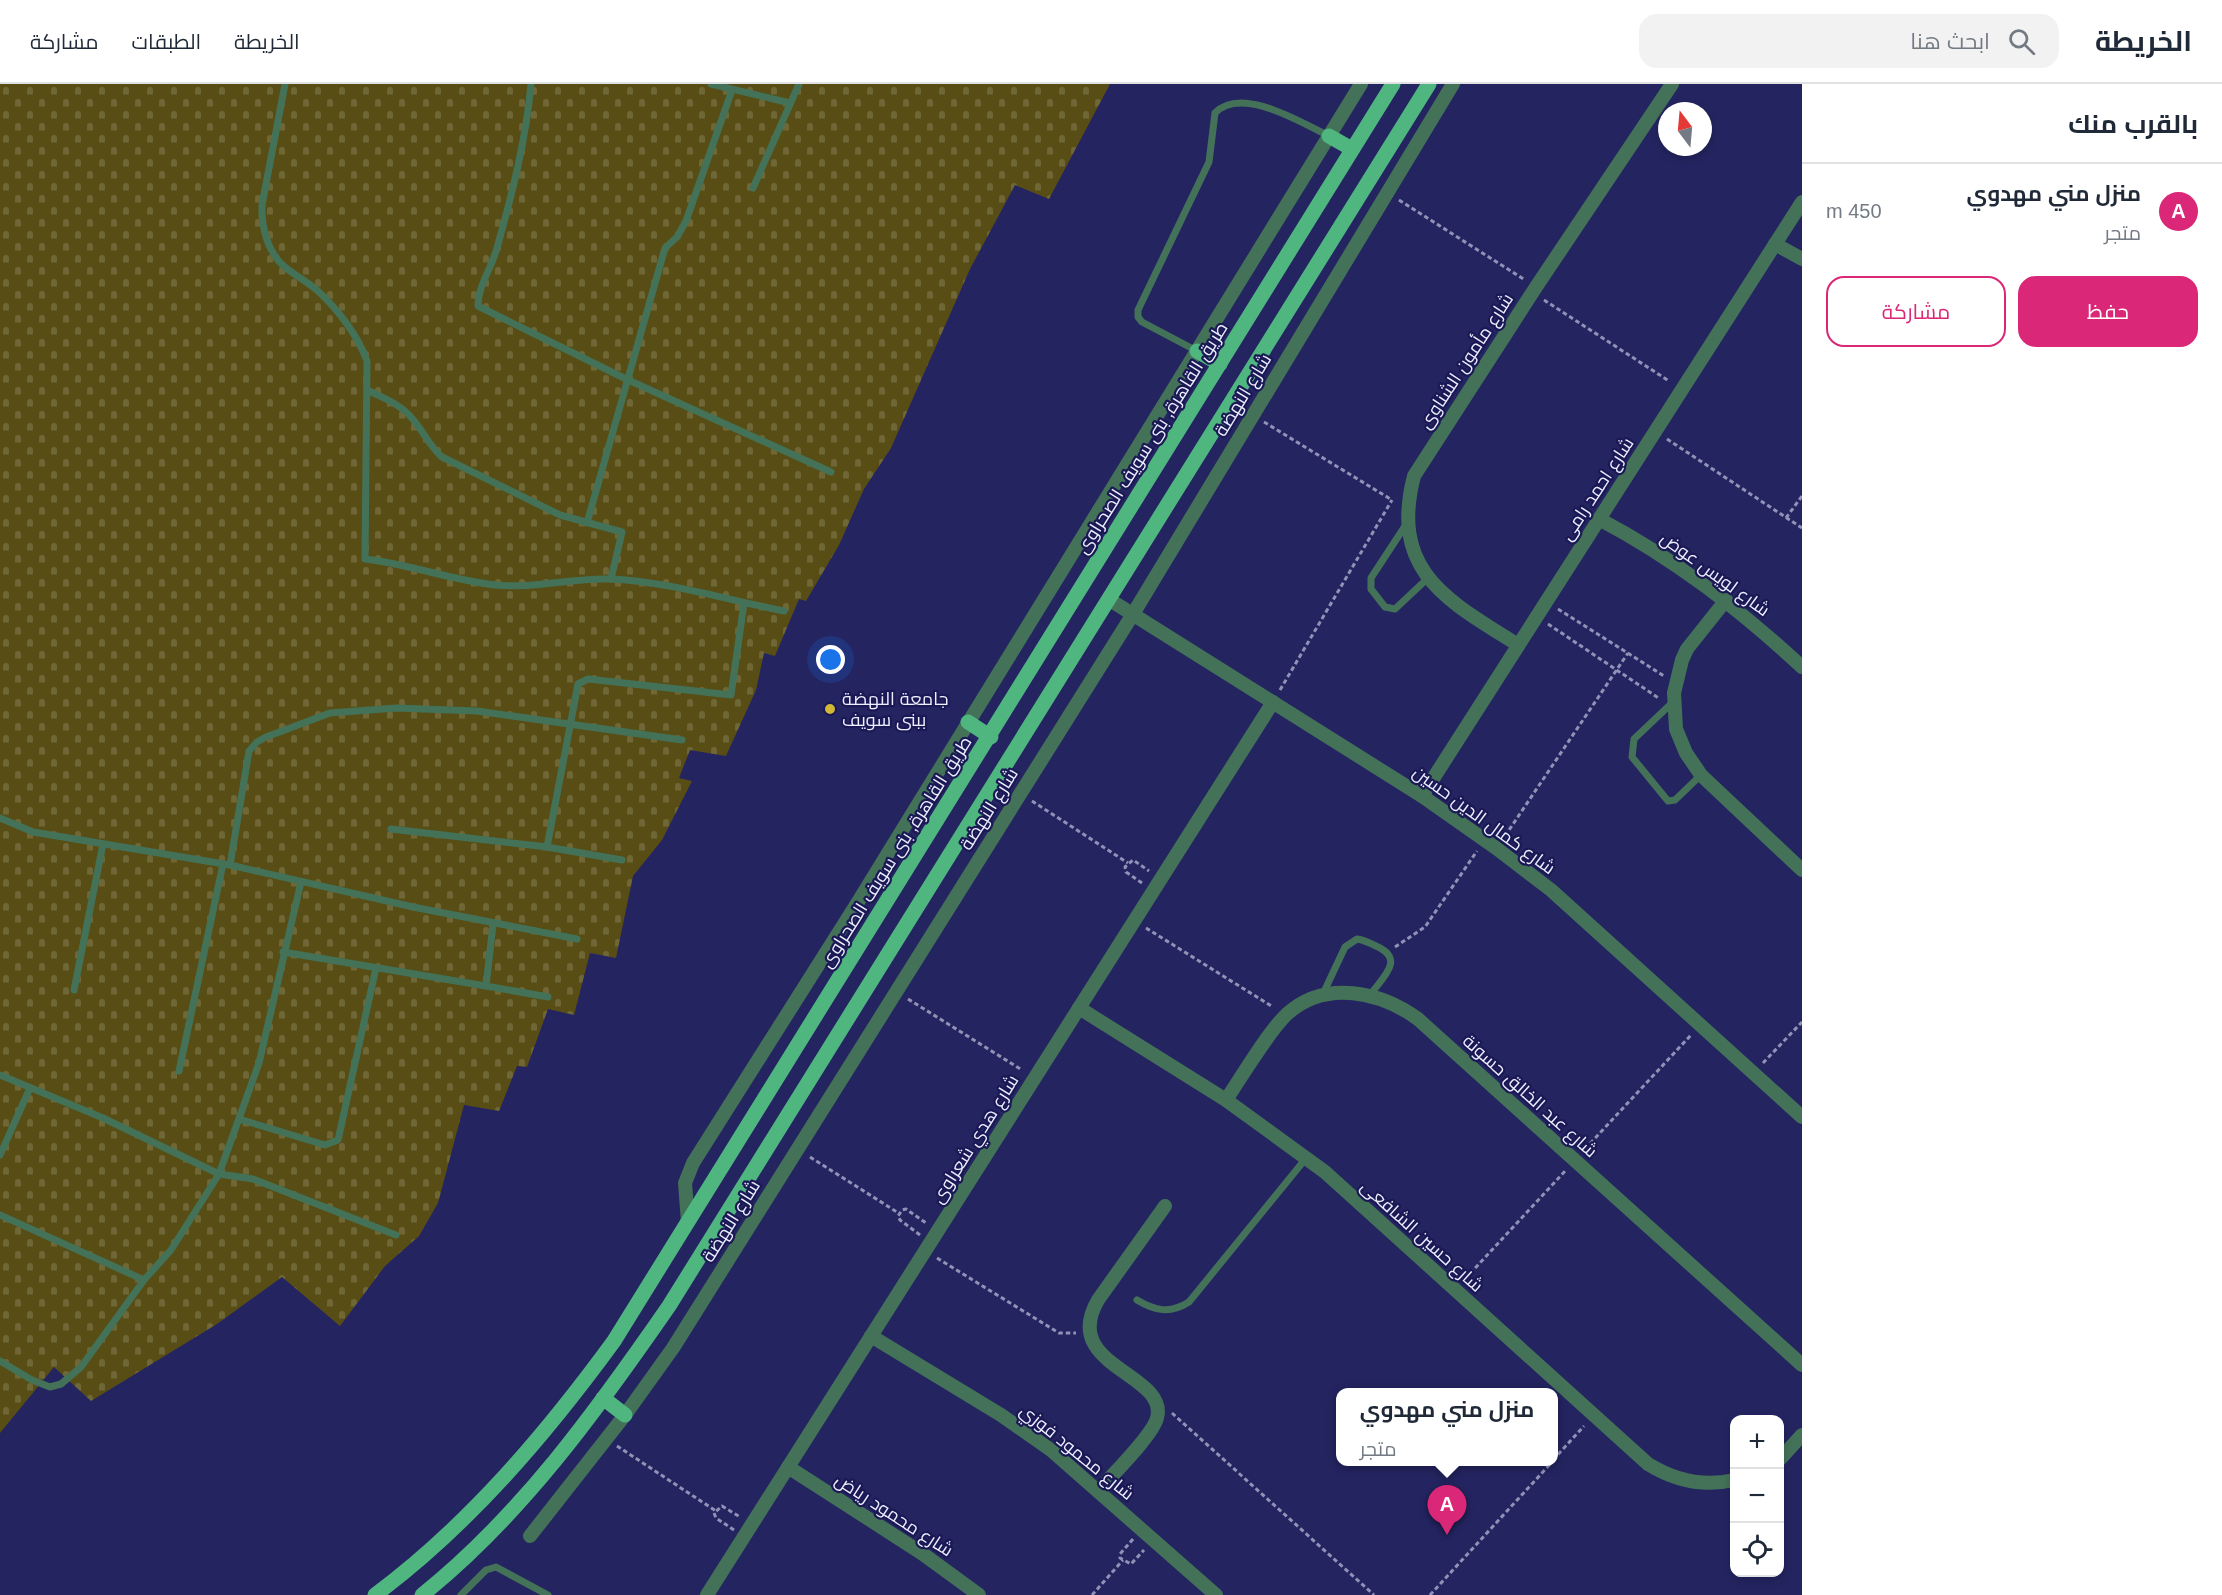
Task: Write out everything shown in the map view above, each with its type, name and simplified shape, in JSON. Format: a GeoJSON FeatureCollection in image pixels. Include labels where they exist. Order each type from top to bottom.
{"type":"FeatureCollection","features":[{"type":"Feature","properties":{"kind":"main road","name":"طريق القاهرة, بنى سويف الصحراوى"},"geometry":{"type":"LineString","coordinates":[[375,1595],[464,1517],[558,1415],[627,1322],[1393,84]]}},
{"type":"Feature","properties":{"kind":"main road"},"geometry":{"type":"LineString","coordinates":[[422,1595],[500,1524],[603,1398],[669,1306],[1429,84]]}},
{"type":"Feature","properties":{"kind":"main road"},"geometry":{"type":"LineString","coordinates":[[1329,136],[1352,149]]}},
{"type":"Feature","properties":{"kind":"main road"},"geometry":{"type":"LineString","coordinates":[[1197,351],[1220,364]]}},
{"type":"Feature","properties":{"kind":"main road"},"geometry":{"type":"LineString","coordinates":[[968,722],[991,737]]}},
{"type":"Feature","properties":{"kind":"main road"},"geometry":{"type":"LineString","coordinates":[[747,1128],[770,1143]]}},
{"type":"Feature","properties":{"kind":"main road"},"geometry":{"type":"LineString","coordinates":[[603,1398],[625,1415]]}},
{"type":"Feature","properties":{"kind":"street"},"geometry":{"type":"LineString","coordinates":[[688,1222],[685,1183],[693,1163],[1361,84]]}},
{"type":"Feature","properties":{"kind":"street","name":"شارع النهضة"},"geometry":{"type":"LineString","coordinates":[[530,1536],[607,1439],[673,1348],[1133,614],[1453,84]]}},
{"type":"Feature","properties":{"kind":"street","name":"شارع مأمون الشناوى"},"geometry":{"type":"LineString","coordinates":[[1518,645],[1448,601],[1428,578],[1414,551],[1408,515],[1414,476],[1534,290],[1672,84]]}},
{"type":"Feature","properties":{"kind":"street","name":"شارع احمد رامى"},"geometry":{"type":"LineString","coordinates":[[1422,796],[1802,202]]}},
{"type":"Feature","properties":{"kind":"street"},"geometry":{"type":"LineString","coordinates":[[1775,244],[1802,259]]}},
{"type":"Feature","properties":{"kind":"street","name":"شارع لويس عوض"},"geometry":{"type":"LineString","coordinates":[[1599,519],[1677,565],[1726,600],[1802,667]]}},
{"type":"Feature","properties":{"kind":"street","name":"شارع كمال الدين حسين"},"geometry":{"type":"LineString","coordinates":[[1110,600],[1422,796],[1491,844],[1551,890],[1802,1117]]}},
{"type":"Feature","properties":{"kind":"street"},"geometry":{"type":"LineString","coordinates":[[1726,600],[1687,650],[1675,683],[1671,704],[1680,741],[1701,775],[1802,870]]}},
{"type":"Feature","properties":{"kind":"street","name":"شارع هدي شعراوى"},"geometry":{"type":"LineString","coordinates":[[712,1593],[752,1524],[1273,702]]}},
{"type":"Feature","properties":{"kind":"street","name":"شارع عبد الخالق حسونة"},"geometry":{"type":"LineString","coordinates":[[1226,1100],[1286,1016],[1303,1004],[1322,996],[1346,992],[1370,995],[1396,1004],[1418,1019],[1802,1365]]}},
{"type":"Feature","properties":{"kind":"street","name":"شارع حسين الشافعى"},"geometry":{"type":"LineString","coordinates":[[1079,1008],[1226,1100],[1307,1157],[1637,1455],[1660,1471],[1701,1483],[1730,1480]]}},
{"type":"Feature","properties":{"kind":"street"},"geometry":{"type":"LineString","coordinates":[[1099,1490],[1154,1426],[1158,1412],[1153,1396],[1102,1355],[1093,1341],[1089,1324],[1098,1300],[1165,1206]]}},
{"type":"Feature","properties":{"kind":"street","name":"شارع محمود فوزي"},"geometry":{"type":"LineString","coordinates":[[871,1336],[1001,1414],[1052,1450],[1216,1595]]}},
{"type":"Feature","properties":{"kind":"street"},"geometry":{"type":"LineString","coordinates":[[1784,1454],[1802,1436]]}},
{"type":"Feature","properties":{"kind":"street","name":"شارع محمود رياض"},"geometry":{"type":"LineString","coordinates":[[788,1467],[923,1554],[979,1595]]}},
{"type":"Feature","properties":{"kind":"lane"},"geometry":{"type":"LineString","coordinates":[[285,84],[262,205],[264,232],[284,268],[320,292],[363,348],[367,361],[365,559],[499,585],[529,586],[576,579],[611,579],[784,611]]}},
{"type":"Feature","properties":{"kind":"lane"},"geometry":{"type":"LineString","coordinates":[[531,84],[517,171],[495,256],[478,298],[478,306],[626,379],[831,472]]}},
{"type":"Feature","properties":{"kind":"lane"},"geometry":{"type":"LineString","coordinates":[[711,84],[790,104]]}},
{"type":"Feature","properties":{"kind":"lane"},"geometry":{"type":"LineString","coordinates":[[753,188],[799,84]]}},
{"type":"Feature","properties":{"kind":"lane"},"geometry":{"type":"LineString","coordinates":[[587,523],[664,248],[677,237],[686,221],[732,90]]}},
{"type":"Feature","properties":{"kind":"lane"},"geometry":{"type":"LineString","coordinates":[[1197,351],[1142,322],[1138,317],[1138,310],[1209,162],[1215,113],[1234,102],[1257,105],[1277,111],[1329,136]]}},
{"type":"Feature","properties":{"kind":"lane"},"geometry":{"type":"LineString","coordinates":[[367,390],[400,407],[415,423],[432,448],[442,457],[550,510],[622,532],[611,579]]}},
{"type":"Feature","properties":{"kind":"lane"},"geometry":{"type":"LineString","coordinates":[[1408,515],[1371,579],[1371,589],[1385,607],[1395,609],[1428,578]]}},
{"type":"Feature","properties":{"kind":"lane"},"geometry":{"type":"LineString","coordinates":[[547,847],[578,684],[588,679],[731,694],[744,603]]}},
{"type":"Feature","properties":{"kind":"lane"},"geometry":{"type":"LineString","coordinates":[[1671,704],[1634,740],[1631,752],[1634,762],[1668,801],[1675,800],[1701,775]]}},
{"type":"Feature","properties":{"kind":"lane"},"geometry":{"type":"LineString","coordinates":[[179,1071],[249,752],[266,737],[330,713],[368,709],[477,711],[682,741]]}},
{"type":"Feature","properties":{"kind":"lane"},"geometry":{"type":"LineString","coordinates":[[0,818],[33,832],[226,865],[493,924],[577,939]]}},
{"type":"Feature","properties":{"kind":"lane"},"geometry":{"type":"LineString","coordinates":[[391,829],[547,847],[622,860]]}},
{"type":"Feature","properties":{"kind":"lane"},"geometry":{"type":"LineString","coordinates":[[75,990],[103,844]]}},
{"type":"Feature","properties":{"kind":"lane"},"geometry":{"type":"LineString","coordinates":[[0,1362],[50,1387],[61,1384],[81,1367],[144,1280],[171,1250],[219,1174],[259,1063],[301,882]]}},
{"type":"Feature","properties":{"kind":"lane"},"geometry":{"type":"LineString","coordinates":[[486,986],[493,924]]}},
{"type":"Feature","properties":{"kind":"lane"},"geometry":{"type":"LineString","coordinates":[[1322,996],[1348,943],[1362,940],[1386,950],[1391,957],[1391,967],[1370,995]]}},
{"type":"Feature","properties":{"kind":"lane"},"geometry":{"type":"LineString","coordinates":[[283,952],[548,997]]}},
{"type":"Feature","properties":{"kind":"lane"},"geometry":{"type":"LineString","coordinates":[[239,1119],[325,1146],[338,1140],[376,968]]}},
{"type":"Feature","properties":{"kind":"lane"},"geometry":{"type":"LineString","coordinates":[[0,1075],[103,1118],[219,1174],[253,1179],[396,1235]]}},
{"type":"Feature","properties":{"kind":"lane"},"geometry":{"type":"LineString","coordinates":[[0,1155],[30,1088]]}},
{"type":"Feature","properties":{"kind":"lane"},"geometry":{"type":"LineString","coordinates":[[1137,1300],[1149,1307],[1166,1310],[1189,1302],[1307,1157]]}},
{"type":"Feature","properties":{"kind":"lane"},"geometry":{"type":"LineString","coordinates":[[0,1215],[144,1280]]}},
{"type":"Feature","properties":{"kind":"lane"},"geometry":{"type":"LineString","coordinates":[[461,1595],[486,1570],[496,1567],[548,1595]]}},
{"type":"Feature","properties":{"kind":"path"},"geometry":{"type":"LineString","coordinates":[[1387,193],[1682,390]]}},
{"type":"Feature","properties":{"kind":"path"},"geometry":{"type":"LineString","coordinates":[[1253,414],[1392,500],[1408,515]]}},
{"type":"Feature","properties":{"kind":"path"},"geometry":{"type":"LineString","coordinates":[[1656,431],[1802,528]]}},
{"type":"Feature","properties":{"kind":"path"},"geometry":{"type":"LineString","coordinates":[[1786,518],[1802,496]]}},
{"type":"Feature","properties":{"kind":"path"},"geometry":{"type":"LineString","coordinates":[[1273,702],[1392,500]]}},
{"type":"Feature","properties":{"kind":"path"},"geometry":{"type":"LineString","coordinates":[[1546,602],[1675,683]]}},
{"type":"Feature","properties":{"kind":"path"},"geometry":{"type":"LineString","coordinates":[[1537,617],[1671,704]]}},
{"type":"Feature","properties":{"kind":"path"},"geometry":{"type":"LineString","coordinates":[[1386,950],[1410,939],[1425,927],[1491,844],[1628,653]]}},
{"type":"Feature","properties":{"kind":"path"},"geometry":{"type":"LineString","coordinates":[[1020,794],[1128,863]]}},
{"type":"Feature","properties":{"kind":"path"},"geometry":{"type":"LineString","coordinates":[[1133,860],[1157,884],[1126,872],[1128,863],[1133,860]]}},
{"type":"Feature","properties":{"kind":"path"},"geometry":{"type":"LineString","coordinates":[[1135,920],[1286,1016]]}},
{"type":"Feature","properties":{"kind":"path"},"geometry":{"type":"LineString","coordinates":[[896,992],[1035,1078]]}},
{"type":"Feature","properties":{"kind":"path"},"geometry":{"type":"LineString","coordinates":[[1754,1073],[1802,1022]]}},
{"type":"Feature","properties":{"kind":"path"},"geometry":{"type":"LineString","coordinates":[[798,1149],[900,1214]]}},
{"type":"Feature","properties":{"kind":"path"},"geometry":{"type":"LineString","coordinates":[[900,1214],[906,1209],[931,1241]]}},
{"type":"Feature","properties":{"kind":"path"},"geometry":{"type":"LineString","coordinates":[[900,1214],[900,1220],[1059,1333],[1074,1334],[1089,1324]]}},
{"type":"Feature","properties":{"kind":"path"},"geometry":{"type":"LineString","coordinates":[[1153,1396],[1374,1595]]}},
{"type":"Feature","properties":{"kind":"path"},"geometry":{"type":"LineString","coordinates":[[1558,1456],[1594,1416]]}},
{"type":"Feature","properties":{"kind":"path"},"geometry":{"type":"LineString","coordinates":[[607,1439],[716,1511]]}},
{"type":"Feature","properties":{"kind":"path"},"geometry":{"type":"LineString","coordinates":[[1430,1595],[1548,1466]]}},
{"type":"Feature","properties":{"kind":"path"},"geometry":{"type":"LineString","coordinates":[[744,1537],[716,1518],[714,1514],[724,1506],[752,1524]]}},
{"type":"Feature","properties":{"kind":"path"},"geometry":{"type":"LineString","coordinates":[[1148,1534],[1133,1563],[1129,1564],[1123,1560],[1119,1555],[1148,1534]]}},
{"type":"Feature","properties":{"kind":"path"},"geometry":{"type":"LineString","coordinates":[[1092,1595],[1123,1560]]}},
{"type":"Feature","properties":{"kind":"green space"},"geometry":{"type":"Polygon","coordinates":[[[0,84],[1110,84],[1049,199],[1015,185],[970,269],[891,448],[864,489],[839,545],[806,601],[799,599],[775,656],[764,653],[756,690],[726,756],[690,750],[679,778],[692,781],[662,840],[633,876],[616,958],[590,953],[574,1015],[548,1009],[527,1067],[517,1066],[499,1111],[464,1105],[438,1203],[419,1236],[385,1266],[340,1326],[282,1277],[217,1324],[91,1401],[54,1367],[0,1433],[0,84]]]}},
{"type":"Feature","properties":{"kind":"place","name":"جامعة النهضة ببنى سويف"},"geometry":{"type":"Point","coordinates":[830,709]}},
{"type":"Feature","properties":{"kind":"place","name":"منزل مني مهدوي"},"geometry":{"type":"Point","coordinates":[1447,1535]}}]}
